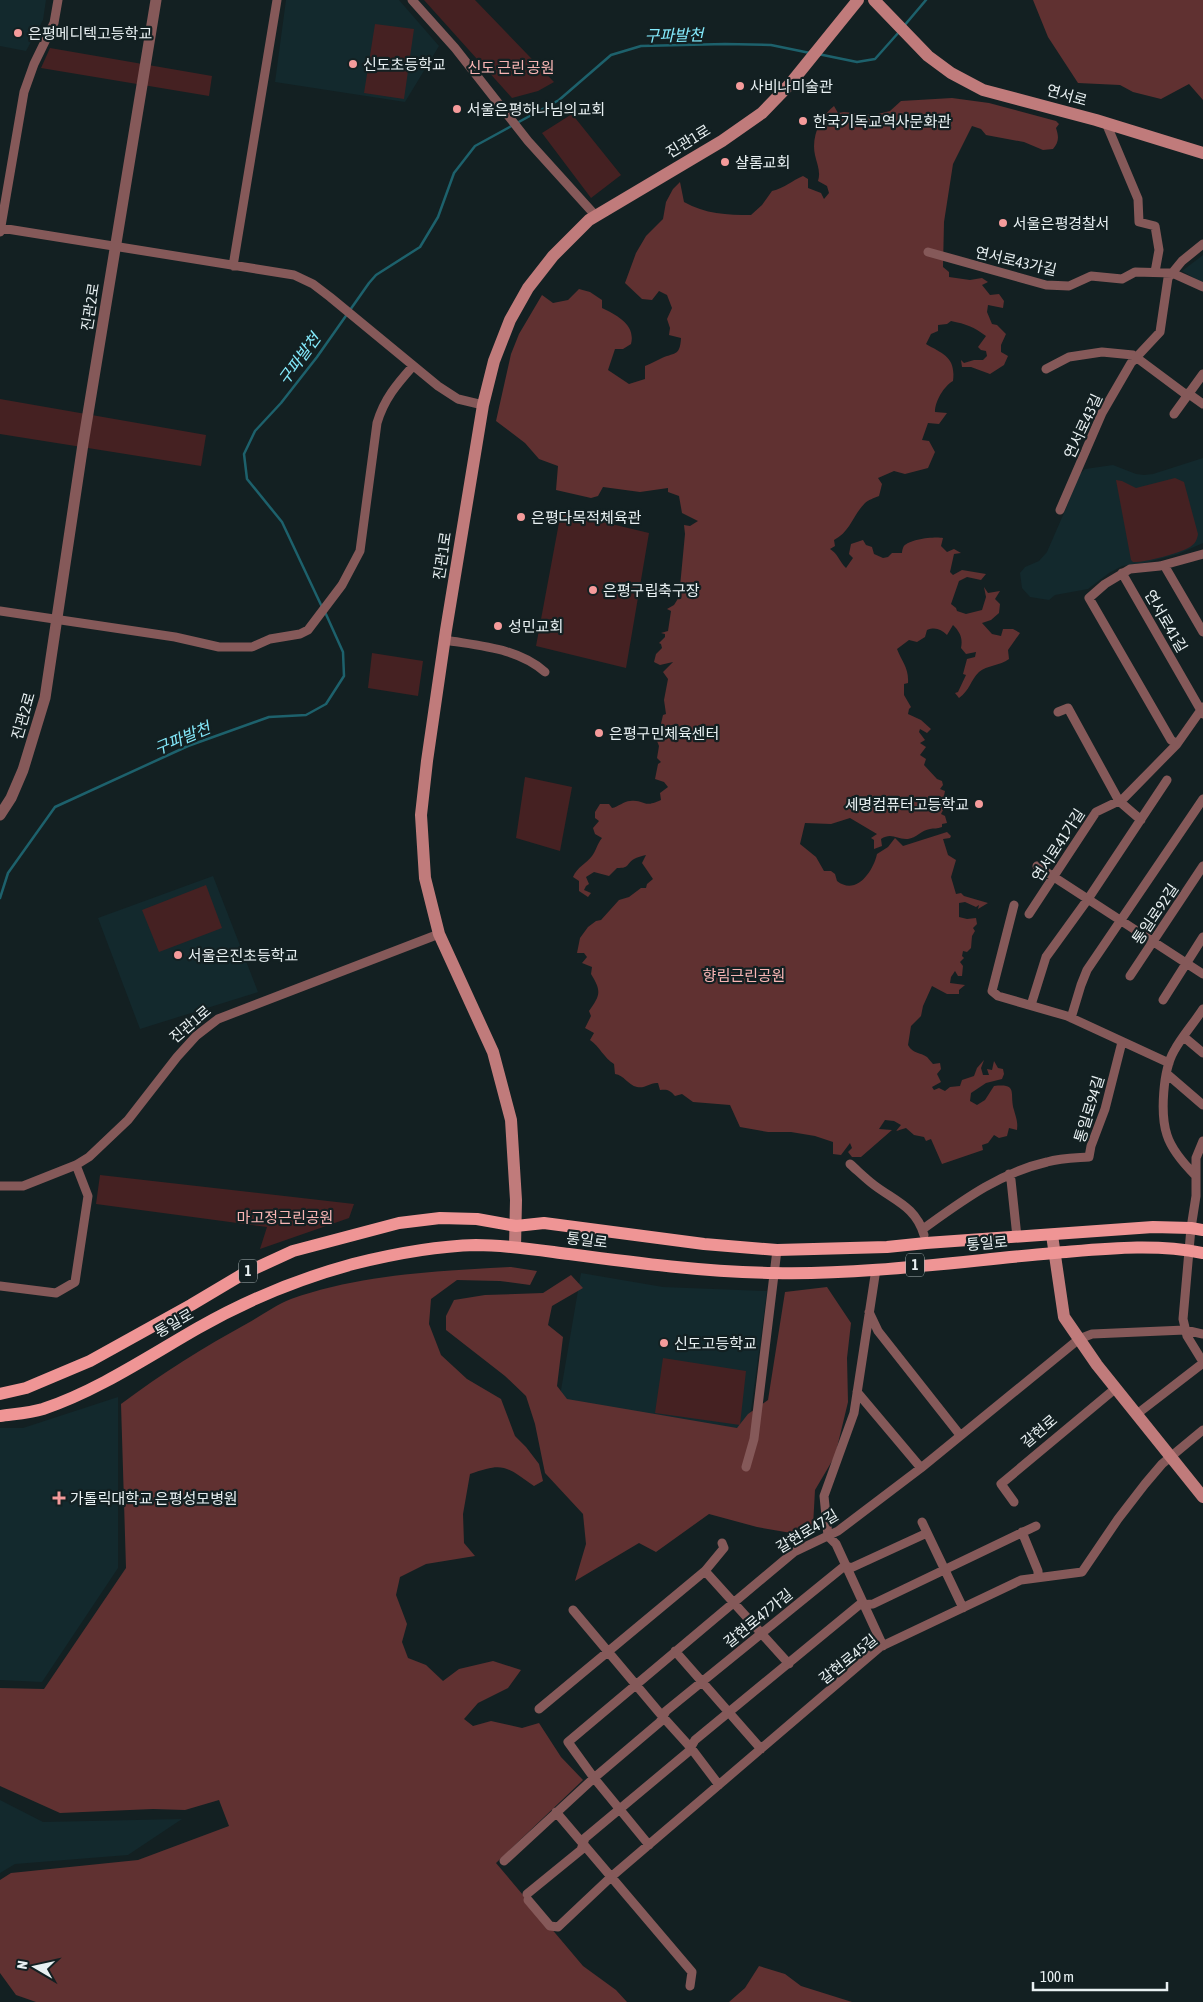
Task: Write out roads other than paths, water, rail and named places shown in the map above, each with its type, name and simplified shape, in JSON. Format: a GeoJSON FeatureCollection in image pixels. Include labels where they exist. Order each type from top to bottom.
{"type":"FeatureCollection","features":[{"type":"Feature","properties":{"kind":"main road","name":"진관1로"},"geometry":{"type":"LineString","coordinates":[[515,1247],[516,1226],[511,1120],[493,1052],[439,934],[425,878],[421,815],[445,640],[483,404],[494,361],[507,328],[528,288],[553,256],[595,215],[722,141],[762,113],[790,84],[847,16],[858,0]]}},
{"type":"Feature","properties":{"kind":"main road","name":"연서로"},"geometry":{"type":"LineString","coordinates":[[874,0],[928,56],[951,73],[983,90],[1040,103],[1203,153]]}},
{"type":"Feature","properties":{"kind":"main road","name":"통일로"},"geometry":{"type":"LineString","coordinates":[[0,1394],[26,1388],[90,1361],[243,1274],[293,1251],[399,1223],[440,1218],[478,1219],[516,1226],[544,1223],[704,1244],[777,1250],[887,1247],[1153,1227],[1197,1229]]}},
{"type":"Feature","properties":{"kind":"main road"},"geometry":{"type":"LineString","coordinates":[[1052,1234],[1064,1317],[1078,1339],[1203,1497]]}},
{"type":"Feature","properties":{"kind":"main road","name":"통일로"},"geometry":{"type":"LineString","coordinates":[[0,1416],[41,1410],[99,1384],[252,1299],[308,1278],[354,1264],[436,1247],[477,1245],[515,1247],[672,1266],[775,1274],[876,1269],[1151,1246],[1203,1253]]}},
{"type":"Feature","properties":{"kind":"street"},"geometry":{"type":"LineString","coordinates":[[58,0],[54,23],[34,64],[24,92],[0,230],[38,239],[116,246],[294,275],[313,284],[330,297],[438,386],[458,399],[483,404]]}},
{"type":"Feature","properties":{"kind":"street","name":"진관2로"},"geometry":{"type":"LineString","coordinates":[[0,815],[11,798],[24,770],[45,698],[82,447],[156,0]]}},
{"type":"Feature","properties":{"kind":"street"},"geometry":{"type":"LineString","coordinates":[[233,266],[277,0]]}},
{"type":"Feature","properties":{"kind":"street"},"geometry":{"type":"LineString","coordinates":[[412,0],[454,48],[528,141],[595,215]]}},
{"type":"Feature","properties":{"kind":"street"},"geometry":{"type":"LineString","coordinates":[[1106,123],[1138,199],[1139,222],[1155,226],[1159,250],[1155,272]]}},
{"type":"Feature","properties":{"kind":"street","name":"연서로43길"},"geometry":{"type":"LineString","coordinates":[[1060,510],[1102,413],[1131,362],[1160,332],[1168,278],[1182,261],[1203,244]]}},
{"type":"Feature","properties":{"kind":"street","name":"연서로43가길"},"geometry":{"type":"LineString","coordinates":[[928,252],[1046,285],[1069,286],[1090,276],[1122,280],[1135,272],[1172,273]]}},
{"type":"Feature","properties":{"kind":"street"},"geometry":{"type":"LineString","coordinates":[[1172,273],[1203,287]]}},
{"type":"Feature","properties":{"kind":"street"},"geometry":{"type":"LineString","coordinates":[[1046,369],[1065,359],[1102,352],[1134,355],[1184,393],[1189,394],[1203,404]]}},
{"type":"Feature","properties":{"kind":"street"},"geometry":{"type":"LineString","coordinates":[[0,611],[175,638],[219,647],[252,647],[270,639],[300,634],[308,630],[342,585],[360,551],[377,423],[381,408],[391,391],[414,366]]}},
{"type":"Feature","properties":{"kind":"street"},"geometry":{"type":"LineString","coordinates":[[1174,414],[1203,374]]}},
{"type":"Feature","properties":{"kind":"street","name":"연서로41길"},"geometry":{"type":"LineString","coordinates":[[1177,744],[1171,740],[1089,598],[1105,584],[1130,569],[1164,565],[1203,554]]}},
{"type":"Feature","properties":{"kind":"street"},"geometry":{"type":"LineString","coordinates":[[1164,565],[1203,632]]}},
{"type":"Feature","properties":{"kind":"street","name":"연서로41길"},"geometry":{"type":"LineString","coordinates":[[1122,573],[1202,710]]}},
{"type":"Feature","properties":{"kind":"street"},"geometry":{"type":"LineString","coordinates":[[445,640],[505,650],[537,665],[545,672]]}},
{"type":"Feature","properties":{"kind":"street"},"geometry":{"type":"LineString","coordinates":[[1058,712],[1068,708],[1119,801],[1141,820]]}},
{"type":"Feature","properties":{"kind":"street","name":"연서로41가길"},"geometry":{"type":"LineString","coordinates":[[1029,914],[1096,812],[1119,801],[1177,744],[1202,710]]}},
{"type":"Feature","properties":{"kind":"street"},"geometry":{"type":"LineString","coordinates":[[1031,1005],[1049,953],[1088,899],[1167,780]]}},
{"type":"Feature","properties":{"kind":"street"},"geometry":{"type":"LineString","coordinates":[[1071,1018],[1087,970],[1203,799]]}},
{"type":"Feature","properties":{"kind":"street"},"geometry":{"type":"LineString","coordinates":[[1037,866],[1203,974]]}},
{"type":"Feature","properties":{"kind":"street","name":"통일로92길"},"geometry":{"type":"LineString","coordinates":[[1130,976],[1203,866]]}},
{"type":"Feature","properties":{"kind":"street"},"geometry":{"type":"LineString","coordinates":[[1014,905],[992,992],[998,996],[1071,1018],[1169,1063]]}},
{"type":"Feature","properties":{"kind":"street","name":"진관1로"},"geometry":{"type":"LineString","coordinates":[[0,1186],[23,1186],[76,1165],[97,1151],[122,1126],[196,1036],[218,1019],[439,934]]}},
{"type":"Feature","properties":{"kind":"street"},"geometry":{"type":"LineString","coordinates":[[1163,1000],[1203,937]]}},
{"type":"Feature","properties":{"kind":"street"},"geometry":{"type":"LineString","coordinates":[[1196,1176],[1180,1160],[1167,1135],[1163,1101],[1169,1063],[1174,1052],[1203,1009]]}},
{"type":"Feature","properties":{"kind":"street"},"geometry":{"type":"LineString","coordinates":[[1184,1037],[1203,1053]]}},
{"type":"Feature","properties":{"kind":"street","name":"통일로94길"},"geometry":{"type":"LineString","coordinates":[[922,1229],[968,1196],[1009,1174],[1049,1161],[1090,1157],[1091,1146],[1105,1109],[1122,1042]]}},
{"type":"Feature","properties":{"kind":"street"},"geometry":{"type":"LineString","coordinates":[[1167,1074],[1203,1105]]}},
{"type":"Feature","properties":{"kind":"street"},"geometry":{"type":"LineString","coordinates":[[1137,1414],[1203,1362],[1185,1330],[1183,1319],[1190,1250],[1197,1229],[1200,1196],[1196,1176],[1196,1158],[1203,1141]]}},
{"type":"Feature","properties":{"kind":"street"},"geometry":{"type":"LineString","coordinates":[[850,1164],[872,1184],[908,1208],[920,1222],[926,1243]]}},
{"type":"Feature","properties":{"kind":"street"},"geometry":{"type":"LineString","coordinates":[[0,1286],[56,1293],[75,1282],[88,1196],[76,1165]]}},
{"type":"Feature","properties":{"kind":"street","name":"통일로"},"geometry":{"type":"LineString","coordinates":[[1009,1174],[1012,1180],[1017,1237]]}},
{"type":"Feature","properties":{"kind":"street"},"geometry":{"type":"LineString","coordinates":[[746,1467],[754,1439],[777,1250]]}},
{"type":"Feature","properties":{"kind":"street"},"geometry":{"type":"LineString","coordinates":[[876,1269],[854,1412],[824,1496],[828,1536],[836,1544],[883,1646]]}},
{"type":"Feature","properties":{"kind":"street"},"geometry":{"type":"LineString","coordinates":[[869,1312],[878,1331],[960,1435]]}},
{"type":"Feature","properties":{"kind":"street"},"geometry":{"type":"LineString","coordinates":[[1078,1339],[1092,1334],[1185,1330],[1203,1334]]}},
{"type":"Feature","properties":{"kind":"street","name":"갈현로47길"},"geometry":{"type":"LineString","coordinates":[[594,1778],[568,1742],[794,1552],[838,1531],[920,1468],[1078,1339]]}},
{"type":"Feature","properties":{"kind":"street","name":"갈현로"},"geometry":{"type":"LineString","coordinates":[[1014,1502],[1001,1484],[1116,1388]]}},
{"type":"Feature","properties":{"kind":"street"},"geometry":{"type":"LineString","coordinates":[[857,1392],[920,1468]]}},
{"type":"Feature","properties":{"kind":"street"},"geometry":{"type":"LineString","coordinates":[[1171,1456],[1203,1430]]}},
{"type":"Feature","properties":{"kind":"street","name":"갈현로45길"},"geometry":{"type":"LineString","coordinates":[[1036,1526],[873,1604],[859,1605],[695,1740],[688,1752],[584,1838],[581,1850],[528,1897],[550,1926],[558,1927],[649,1845],[883,1646],[1021,1580],[1038,1576],[1082,1572],[1118,1519],[1145,1484],[1171,1456]]}},
{"type":"Feature","properties":{"kind":"street"},"geometry":{"type":"LineString","coordinates":[[922,1522],[963,1608]]}},
{"type":"Feature","properties":{"kind":"street"},"geometry":{"type":"LineString","coordinates":[[1022,1532],[1038,1570],[1038,1576]]}},
{"type":"Feature","properties":{"kind":"street","name":"갈현로47가길"},"geometry":{"type":"LineString","coordinates":[[504,1861],[594,1778],[660,1722],[666,1711],[842,1568],[853,1567],[927,1533]]}},
{"type":"Feature","properties":{"kind":"street"},"geometry":{"type":"LineString","coordinates":[[539,1709],[705,1571],[724,1548],[722,1543]]}},
{"type":"Feature","properties":{"kind":"street"},"geometry":{"type":"LineString","coordinates":[[705,1571],[789,1664]]}},
{"type":"Feature","properties":{"kind":"street"},"geometry":{"type":"LineString","coordinates":[[573,1610],[691,1748],[719,1785]]}},
{"type":"Feature","properties":{"kind":"street"},"geometry":{"type":"LineString","coordinates":[[675,1651],[761,1750]]}},
{"type":"Feature","properties":{"kind":"street"},"geometry":{"type":"LineString","coordinates":[[594,1778],[649,1845]]}},
{"type":"Feature","properties":{"kind":"street"},"geometry":{"type":"LineString","coordinates":[[556,1812],[692,1972],[690,1986]]}},
{"type":"Feature","properties":{"kind":"waterway","name":"구파발천"},"geometry":{"type":"LineString","coordinates":[[904,26],[926,0]]}},
{"type":"Feature","properties":{"kind":"waterway","name":"구파발천"},"geometry":{"type":"LineString","coordinates":[[818,54],[857,62],[875,59],[899,32]]}},
{"type":"Feature","properties":{"kind":"waterway","name":"구파발천"},"geometry":{"type":"LineString","coordinates":[[322,607],[282,522],[247,479],[244,454],[255,431],[281,403],[317,357],[369,283],[376,275],[420,247],[438,217],[454,173],[475,146],[559,100],[611,55],[641,46],[771,45],[810,53]]}},
{"type":"Feature","properties":{"kind":"waterway","name":"구파발천"},"geometry":{"type":"LineString","coordinates":[[0,898],[8,873],[55,807],[188,746],[269,717],[306,715],[326,704],[344,676],[343,652],[325,612]]}},
{"type":"Feature","properties":{"kind":"place","name":"은평메디텍고등학교"},"geometry":{"type":"Point","coordinates":[18,33]}},
{"type":"Feature","properties":{"kind":"place","name":"신도초등학교"},"geometry":{"type":"Point","coordinates":[353,64]}},
{"type":"Feature","properties":{"kind":"place","name":"사비나미술관"},"geometry":{"type":"Point","coordinates":[740,86]}},
{"type":"Feature","properties":{"kind":"place","name":"서울은평하나님의교회"},"geometry":{"type":"Point","coordinates":[457,109]}},
{"type":"Feature","properties":{"kind":"place","name":"한국기독교역사문화관"},"geometry":{"type":"Point","coordinates":[803,121]}},
{"type":"Feature","properties":{"kind":"place","name":"샬롬교회"},"geometry":{"type":"Point","coordinates":[725,162]}},
{"type":"Feature","properties":{"kind":"place","name":"서울은평경찰서"},"geometry":{"type":"Point","coordinates":[1003,223]}},
{"type":"Feature","properties":{"kind":"place","name":"은평다목적체육관"},"geometry":{"type":"Point","coordinates":[521,517]}},
{"type":"Feature","properties":{"kind":"place","name":"은평구립축구장"},"geometry":{"type":"Point","coordinates":[593,590]}},
{"type":"Feature","properties":{"kind":"place","name":"성민교회"},"geometry":{"type":"Point","coordinates":[498,626]}},
{"type":"Feature","properties":{"kind":"place","name":"은평구민체육센터"},"geometry":{"type":"Point","coordinates":[599,733]}},
{"type":"Feature","properties":{"kind":"place","name":"세명컴퓨터고등학교"},"geometry":{"type":"Point","coordinates":[979,804]}},
{"type":"Feature","properties":{"kind":"place","name":"서울은진초등학교"},"geometry":{"type":"Point","coordinates":[178,955]}},
{"type":"Feature","properties":{"kind":"place","name":"신도고등학교"},"geometry":{"type":"Point","coordinates":[664,1343]}},
{"type":"Feature","properties":{"kind":"place","name":"가톨릭대학교 은평성모병원"},"geometry":{"type":"Point","coordinates":[59,1498]}},
{"type":"Feature","properties":{"kind":"park label","name":"신도 근린 공원"},"geometry":{"type":"Point","coordinates":[511,67]}},
{"type":"Feature","properties":{"kind":"park label","name":"향림근린공원"},"geometry":{"type":"Point","coordinates":[744,975]}},
{"type":"Feature","properties":{"kind":"park label","name":"마고정근린공원"},"geometry":{"type":"Point","coordinates":[285,1217]}}]}
